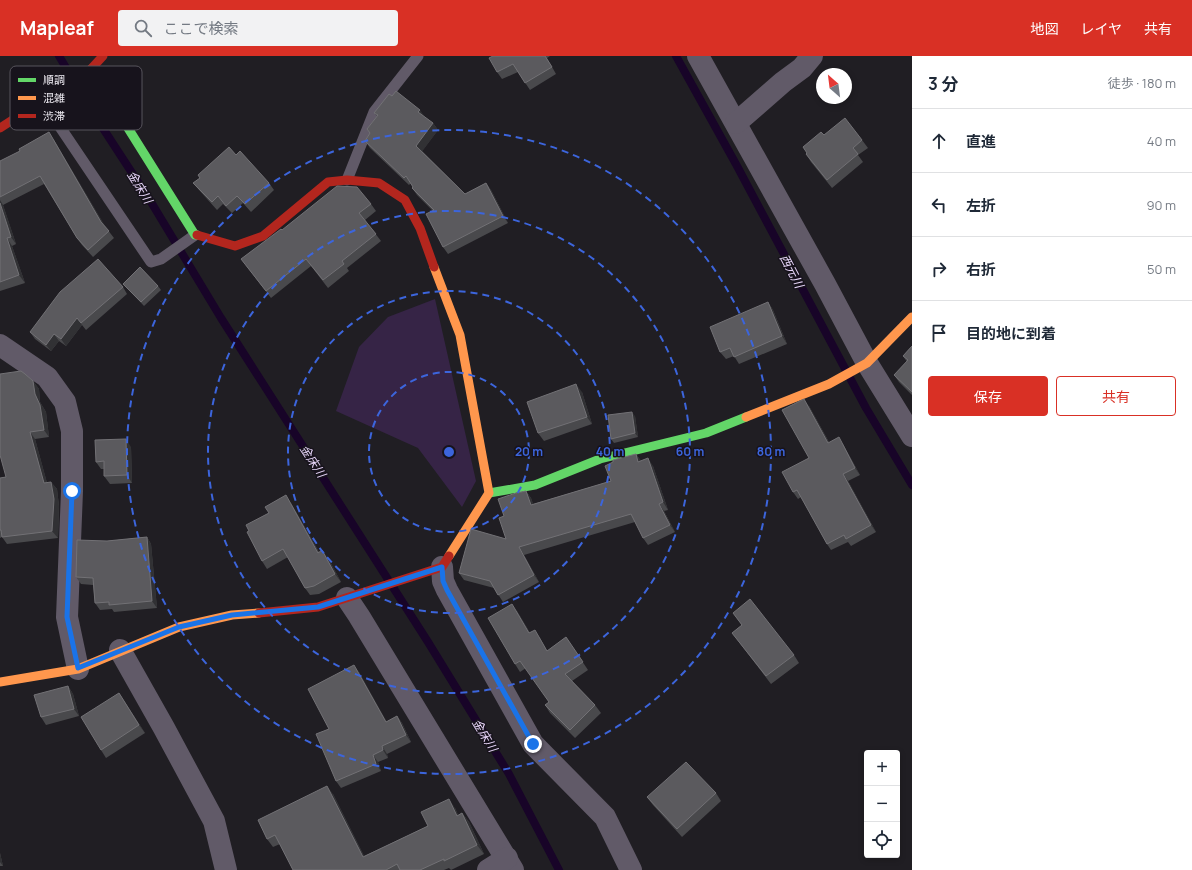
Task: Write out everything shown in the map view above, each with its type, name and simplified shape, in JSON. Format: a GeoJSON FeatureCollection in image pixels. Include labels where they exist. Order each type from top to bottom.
{"type":"FeatureCollection","features":[{"type":"Feature","properties":{"kind":"street"},"geometry":{"type":"LineString","coordinates":[[94,66],[103,56]]}},
{"type":"Feature","properties":{"kind":"street"},"geometry":{"type":"LineString","coordinates":[[698,56],[868,363],[912,436]]}},
{"type":"Feature","properties":{"kind":"street"},"geometry":{"type":"LineString","coordinates":[[736,123],[783,82],[802,68],[812,56]]}},
{"type":"Feature","properties":{"kind":"street"},"geometry":{"type":"LineString","coordinates":[[0,128],[10,122]]}},
{"type":"Feature","properties":{"kind":"street"},"geometry":{"type":"LineString","coordinates":[[129,130],[195,235],[235,246],[263,236],[328,182],[347,180],[379,183],[405,200],[420,228],[460,335],[489,493]]}},
{"type":"Feature","properties":{"kind":"street"},"geometry":{"type":"LineString","coordinates":[[0,682],[78,668],[179,627],[232,615],[318,607],[434,570],[489,493],[535,485],[600,459],[706,433],[829,384],[868,363],[912,317]]}},
{"type":"Feature","properties":{"kind":"street"},"geometry":{"type":"LineString","coordinates":[[0,346],[47,377],[65,402],[72,431],[72,491],[67,617],[78,668]]}},
{"type":"Feature","properties":{"kind":"street"},"geometry":{"type":"LineString","coordinates":[[434,570],[443,581],[533,744],[605,817],[631,870]]}},
{"type":"Feature","properties":{"kind":"street"},"geometry":{"type":"LineString","coordinates":[[347,598],[510,864],[488,870]]}},
{"type":"Feature","properties":{"kind":"street"},"geometry":{"type":"LineString","coordinates":[[120,650],[214,821],[226,870]]}},
{"type":"Feature","properties":{"kind":"lane"},"geometry":{"type":"LineString","coordinates":[[347,180],[374,112],[418,56]]}},
{"type":"Feature","properties":{"kind":"lane"},"geometry":{"type":"LineString","coordinates":[[62,130],[151,262],[161,259],[195,235]]}},
{"type":"Feature","properties":{"kind":"shaded area"},"geometry":{"type":"Polygon","coordinates":[[[435,299],[476,481],[462,507],[418,448],[336,411],[359,347],[388,317],[435,299]]]}},
{"type":"Feature","properties":{"kind":"building"},"geometry":{"type":"Polygon","coordinates":[[[493,56],[545,56],[552,67],[525,83],[513,64],[497,72],[489,58],[493,56]]]}},
{"type":"Feature","properties":{"kind":"building"},"geometry":{"type":"Polygon","coordinates":[[[396,91],[420,110],[418,112],[433,123],[416,146],[465,194],[486,183],[503,216],[443,247],[426,214],[434,210],[412,188],[413,187],[406,176],[404,178],[365,141],[370,133],[367,129],[378,115],[374,113],[389,94],[392,96],[396,91]]]}},
{"type":"Feature","properties":{"kind":"building"},"geometry":{"type":"Polygon","coordinates":[[[845,118],[862,140],[853,148],[858,154],[827,180],[806,154],[807,153],[803,147],[821,132],[824,135],[845,118]]]}},
{"type":"Feature","properties":{"kind":"building"},"geometry":{"type":"Polygon","coordinates":[[[49,132],[101,222],[109,231],[88,250],[77,238],[40,176],[0,197],[0,161],[20,151],[19,149],[49,132]]]}},
{"type":"Feature","properties":{"kind":"building"},"geometry":{"type":"Polygon","coordinates":[[[229,147],[236,155],[240,151],[269,183],[245,204],[237,196],[226,206],[218,196],[212,202],[193,183],[200,178],[198,175],[229,147]]]}},
{"type":"Feature","properties":{"kind":"building"},"geometry":{"type":"Polygon","coordinates":[[[337,186],[357,187],[371,204],[359,213],[376,234],[342,261],[344,264],[323,280],[306,259],[266,291],[241,259],[281,229],[282,230],[337,186]]]}},
{"type":"Feature","properties":{"kind":"building"},"geometry":{"type":"Polygon","coordinates":[[[0,203],[11,237],[7,238],[19,275],[0,282],[0,203]]]}},
{"type":"Feature","properties":{"kind":"building"},"geometry":{"type":"Polygon","coordinates":[[[98,259],[123,287],[81,323],[77,318],[61,339],[54,334],[46,345],[30,332],[60,292],[98,259]]]}},
{"type":"Feature","properties":{"kind":"building"},"geometry":{"type":"Polygon","coordinates":[[[140,267],[158,286],[141,302],[123,284],[140,267]]]}},
{"type":"Feature","properties":{"kind":"building"},"geometry":{"type":"Polygon","coordinates":[[[768,302],[782,336],[734,357],[730,348],[720,352],[710,327],[768,302]]]}},
{"type":"Feature","properties":{"kind":"building"},"geometry":{"type":"Polygon","coordinates":[[[912,346],[912,392],[894,375],[908,360],[903,356],[912,346]]]}},
{"type":"Feature","properties":{"kind":"building"},"geometry":{"type":"Polygon","coordinates":[[[21,371],[33,381],[35,394],[40,405],[44,430],[30,432],[44,483],[51,482],[54,499],[52,531],[2,537],[0,530],[0,478],[6,477],[0,455],[0,374],[21,371]]]}},
{"type":"Feature","properties":{"kind":"building"},"geometry":{"type":"Polygon","coordinates":[[[576,384],[587,417],[538,433],[527,402],[576,384]]]}},
{"type":"Feature","properties":{"kind":"building"},"geometry":{"type":"Polygon","coordinates":[[[804,399],[828,443],[839,437],[855,468],[843,474],[871,525],[846,539],[844,535],[827,544],[797,490],[793,492],[782,472],[809,458],[782,410],[804,399]]]}},
{"type":"Feature","properties":{"kind":"building"},"geometry":{"type":"Polygon","coordinates":[[[632,412],[635,433],[611,439],[608,415],[632,412]]]}},
{"type":"Feature","properties":{"kind":"building"},"geometry":{"type":"Polygon","coordinates":[[[126,439],[127,475],[104,476],[104,461],[96,462],[95,440],[126,439]]]}},
{"type":"Feature","properties":{"kind":"building"},"geometry":{"type":"Polygon","coordinates":[[[636,454],[638,462],[648,458],[663,502],[659,504],[670,525],[643,538],[631,514],[519,547],[534,575],[498,595],[490,581],[459,573],[471,529],[506,539],[499,518],[504,516],[498,499],[526,491],[531,505],[611,481],[605,466],[613,462],[613,460],[636,454]]]}},
{"type":"Feature","properties":{"kind":"building"},"geometry":{"type":"Polygon","coordinates":[[[286,495],[318,553],[322,550],[335,574],[314,586],[305,588],[283,549],[262,561],[247,532],[249,531],[246,525],[269,513],[265,507],[286,495]]]}},
{"type":"Feature","properties":{"kind":"building"},"geometry":{"type":"Polygon","coordinates":[[[147,537],[152,601],[109,605],[109,602],[95,603],[93,578],[76,577],[77,540],[107,541],[147,537]]]}},
{"type":"Feature","properties":{"kind":"building"},"geometry":{"type":"Polygon","coordinates":[[[750,599],[794,655],[766,676],[732,633],[742,625],[733,613],[750,599]]]}},
{"type":"Feature","properties":{"kind":"building"},"geometry":{"type":"Polygon","coordinates":[[[512,604],[529,633],[535,630],[547,651],[566,637],[583,662],[565,674],[595,705],[570,730],[545,705],[549,702],[520,661],[515,664],[488,618],[512,604]]]}},
{"type":"Feature","properties":{"kind":"building"},"geometry":{"type":"Polygon","coordinates":[[[354,665],[386,722],[397,716],[406,735],[382,746],[383,750],[373,755],[376,764],[336,781],[316,734],[329,729],[308,689],[354,665]]]}},
{"type":"Feature","properties":{"kind":"building"},"geometry":{"type":"Polygon","coordinates":[[[68,686],[74,709],[41,717],[34,695],[68,686]]]}},
{"type":"Feature","properties":{"kind":"building"},"geometry":{"type":"Polygon","coordinates":[[[119,693],[139,725],[101,750],[81,717],[119,693]]]}},
{"type":"Feature","properties":{"kind":"building"},"geometry":{"type":"Polygon","coordinates":[[[686,762],[716,793],[677,829],[647,797],[686,762]]]}},
{"type":"Feature","properties":{"kind":"building"},"geometry":{"type":"Polygon","coordinates":[[[327,786],[363,857],[428,826],[421,812],[449,799],[457,816],[462,813],[477,845],[444,861],[444,859],[420,870],[400,870],[397,864],[386,870],[293,870],[275,835],[267,839],[258,820],[327,786]]]}},
{"type":"Feature","properties":{"kind":"waterway","name":"金床川"},"geometry":{"type":"LineString","coordinates":[[59,56],[65,66]]}},
{"type":"Feature","properties":{"kind":"waterway","name":"西元川"},"geometry":{"type":"LineString","coordinates":[[676,56],[737,166],[866,408],[912,485]]}},
{"type":"Feature","properties":{"kind":"waterway","name":"金床川"},"geometry":{"type":"LineString","coordinates":[[104,130],[151,202],[221,318],[428,642],[509,774],[559,870]]}},
{"type":"Feature","properties":{"kind":"traffic: fast"},"geometry":{"type":"LineString","coordinates":[[129,130],[195,235],[197,235]]}},
{"type":"Feature","properties":{"kind":"traffic: fast"},"geometry":{"type":"LineString","coordinates":[[489,493],[535,485],[600,459],[706,433],[746,417]]}},
{"type":"Feature","properties":{"kind":"traffic: slow"},"geometry":{"type":"LineString","coordinates":[[434,267],[460,335],[489,493],[449,556]]}},
{"type":"Feature","properties":{"kind":"traffic: slow"},"geometry":{"type":"LineString","coordinates":[[746,417],[829,384],[867,363],[912,317]]}},
{"type":"Feature","properties":{"kind":"traffic: slow"},"geometry":{"type":"LineString","coordinates":[[0,682],[78,669],[179,627],[232,615],[259,613]]}},
{"type":"Feature","properties":{"kind":"traffic: jam"},"geometry":{"type":"LineString","coordinates":[[94,66],[103,56]]}},
{"type":"Feature","properties":{"kind":"traffic: jam"},"geometry":{"type":"LineString","coordinates":[[0,128],[10,122]]}},
{"type":"Feature","properties":{"kind":"traffic: jam"},"geometry":{"type":"LineString","coordinates":[[197,235],[235,246],[263,236],[328,182],[347,180],[379,183],[405,200],[420,228],[434,267]]}},
{"type":"Feature","properties":{"kind":"traffic: jam"},"geometry":{"type":"LineString","coordinates":[[259,613],[318,607],[442,567],[449,556]]}},
{"type":"Feature","properties":{"kind":"route"},"geometry":{"type":"LineString","coordinates":[[72,491],[67,617],[78,668],[179,627],[232,615],[318,607],[442,567],[443,581],[447,590],[533,744]]}}]}
